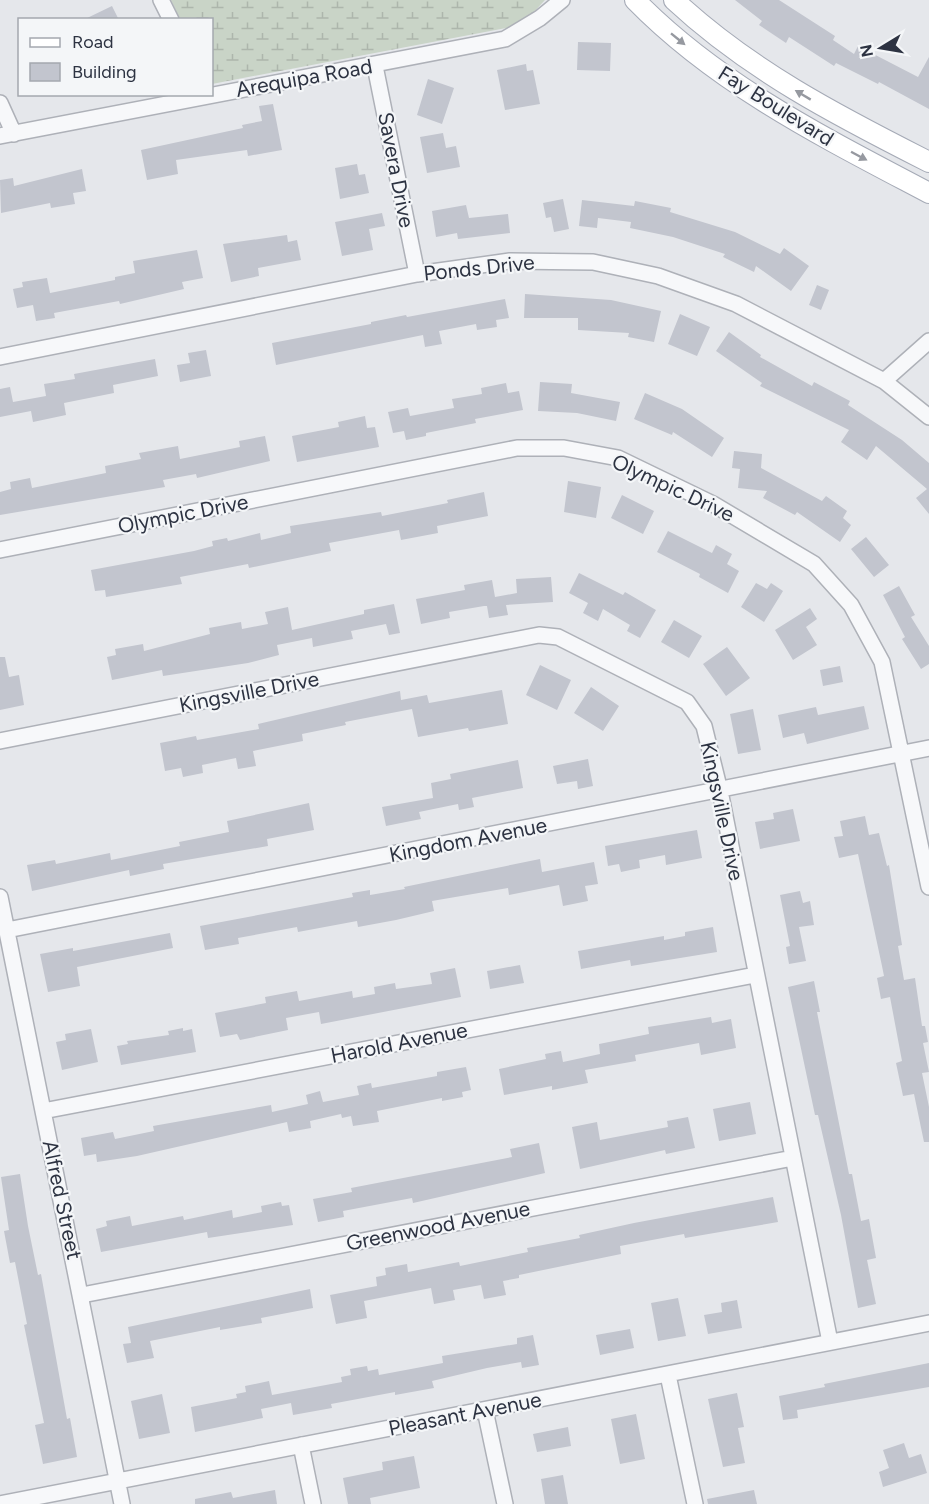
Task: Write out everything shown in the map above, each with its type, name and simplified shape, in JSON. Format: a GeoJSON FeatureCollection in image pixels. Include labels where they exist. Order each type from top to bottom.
{"type":"FeatureCollection","features":[{"type":"Feature","properties":{"kind":"main road","name":"Fay Boulevard"},"geometry":{"type":"LineString","coordinates":[[635,0],[694,52],[774,109],[929,193]]}},
{"type":"Feature","properties":{"kind":"main road","name":"Fay Boulevard"},"geometry":{"type":"LineString","coordinates":[[674,0],[698,22],[756,67],[821,106],[929,162]]}},
{"type":"Feature","properties":{"kind":"street"},"geometry":{"type":"LineString","coordinates":[[161,0],[170,18]]}},
{"type":"Feature","properties":{"kind":"street","name":"Arequipa Road"},"geometry":{"type":"LineString","coordinates":[[213,93],[375,66],[505,39],[540,18],[562,0]]}},
{"type":"Feature","properties":{"kind":"street","name":"Savera Drive"},"geometry":{"type":"LineString","coordinates":[[375,66],[417,274]]}},
{"type":"Feature","properties":{"kind":"street","name":"Arequipa Road"},"geometry":{"type":"LineString","coordinates":[[7,135],[194,96]]}},
{"type":"Feature","properties":{"kind":"street"},"geometry":{"type":"LineString","coordinates":[[0,103],[7,135]]}},
{"type":"Feature","properties":{"kind":"street","name":"Ponds Drive"},"geometry":{"type":"LineString","coordinates":[[0,357],[417,274],[510,261],[592,262],[658,276],[736,304],[884,381],[929,417]]}},
{"type":"Feature","properties":{"kind":"street"},"geometry":{"type":"LineString","coordinates":[[884,381],[929,341]]}},
{"type":"Feature","properties":{"kind":"street","name":"Olympic Drive"},"geometry":{"type":"LineString","coordinates":[[0,550],[517,448],[564,448],[618,458],[713,504],[814,564],[851,605],[882,662],[929,887]]}},
{"type":"Feature","properties":{"kind":"street","name":"Kingsville Drive"},"geometry":{"type":"LineString","coordinates":[[0,741],[539,634],[558,637],[687,702],[704,726],[720,791],[830,1342]]}},
{"type":"Feature","properties":{"kind":"street","name":"Kingdom Avenue"},"geometry":{"type":"LineString","coordinates":[[7,930],[929,748]]}},
{"type":"Feature","properties":{"kind":"street","name":"Alfred Street"},"geometry":{"type":"LineString","coordinates":[[0,897],[82,1295],[122,1504]]}},
{"type":"Feature","properties":{"kind":"street","name":"Harold Avenue"},"geometry":{"type":"LineString","coordinates":[[43,1111],[755,975]]}},
{"type":"Feature","properties":{"kind":"street","name":"Greenwood Avenue"},"geometry":{"type":"LineString","coordinates":[[82,1295],[794,1158]]}},
{"type":"Feature","properties":{"kind":"street","name":"Pleasant Avenue"},"geometry":{"type":"LineString","coordinates":[[0,1504],[117,1479],[668,1375],[929,1323]]}},
{"type":"Feature","properties":{"kind":"street"},"geometry":{"type":"LineString","coordinates":[[668,1375],[695,1504]]}},
{"type":"Feature","properties":{"kind":"street"},"geometry":{"type":"LineString","coordinates":[[485,1410],[504,1504]]}},
{"type":"Feature","properties":{"kind":"street"},"geometry":{"type":"LineString","coordinates":[[301,1445],[313,1504]]}},
{"type":"Feature","properties":{"kind":"green space"},"geometry":{"type":"Polygon","coordinates":[[[171,0],[545,0],[531,15],[511,27],[213,84],[213,18],[180,18],[171,0]]]}},
{"type":"Feature","properties":{"kind":"building"},"geometry":{"type":"Polygon","coordinates":[[[735,0],[779,0],[835,36],[833,40],[854,54],[858,46],[918,77],[929,57],[929,109],[879,82],[878,84],[836,63],[834,66],[789,37],[786,43],[759,25],[762,21],[735,0]]]}},
{"type":"Feature","properties":{"kind":"building"},"geometry":{"type":"Polygon","coordinates":[[[112,6],[118,18],[87,18],[112,6]]]}},
{"type":"Feature","properties":{"kind":"building"},"geometry":{"type":"Polygon","coordinates":[[[578,42],[611,43],[610,71],[577,70],[578,42]]]}},
{"type":"Feature","properties":{"kind":"building"},"geometry":{"type":"Polygon","coordinates":[[[526,64],[527,71],[533,70],[540,104],[505,110],[497,70],[526,64]]]}},
{"type":"Feature","properties":{"kind":"building"},"geometry":{"type":"Polygon","coordinates":[[[428,79],[454,88],[442,124],[417,115],[428,79]]]}},
{"type":"Feature","properties":{"kind":"building"},"geometry":{"type":"Polygon","coordinates":[[[273,104],[282,150],[248,156],[247,150],[176,160],[178,174],[147,180],[141,150],[243,128],[242,125],[262,121],[259,106],[273,104]]]}},
{"type":"Feature","properties":{"kind":"building"},"geometry":{"type":"Polygon","coordinates":[[[443,133],[446,148],[456,146],[460,167],[427,173],[420,137],[443,133]]]}},
{"type":"Feature","properties":{"kind":"building"},"geometry":{"type":"Polygon","coordinates":[[[357,164],[359,175],[365,174],[369,193],[340,199],[335,168],[357,164]]]}},
{"type":"Feature","properties":{"kind":"building"},"geometry":{"type":"Polygon","coordinates":[[[82,169],[86,191],[73,193],[75,204],[51,208],[50,203],[1,213],[0,180],[13,178],[14,186],[82,169]]]}},
{"type":"Feature","properties":{"kind":"building"},"geometry":{"type":"Polygon","coordinates":[[[563,199],[569,229],[554,232],[551,217],[546,218],[543,203],[563,199]]]}},
{"type":"Feature","properties":{"kind":"building"},"geometry":{"type":"Polygon","coordinates":[[[582,200],[634,206],[635,201],[671,208],[670,212],[735,232],[780,254],[784,248],[809,266],[791,291],[756,266],[754,272],[723,257],[725,254],[673,237],[630,228],[631,222],[598,218],[597,228],[579,226],[582,200]]]}},
{"type":"Feature","properties":{"kind":"building"},"geometry":{"type":"Polygon","coordinates":[[[466,205],[469,218],[508,214],[510,233],[458,239],[457,233],[436,237],[432,211],[466,205]]]}},
{"type":"Feature","properties":{"kind":"building"},"geometry":{"type":"Polygon","coordinates":[[[382,213],[385,226],[369,229],[373,250],[342,256],[335,222],[382,213]]]}},
{"type":"Feature","properties":{"kind":"building"},"geometry":{"type":"Polygon","coordinates":[[[287,235],[288,242],[297,240],[301,260],[258,268],[259,276],[231,282],[223,244],[287,235]]]}},
{"type":"Feature","properties":{"kind":"building"},"geometry":{"type":"Polygon","coordinates":[[[197,250],[203,278],[182,282],[184,289],[120,304],[119,301],[54,313],[55,318],[36,321],[33,305],[17,308],[13,289],[23,287],[22,282],[47,278],[50,293],[115,280],[115,277],[135,273],[133,261],[197,250]]]}},
{"type":"Feature","properties":{"kind":"building"},"geometry":{"type":"Polygon","coordinates":[[[817,285],[829,290],[821,310],[809,305],[817,285]]]}},
{"type":"Feature","properties":{"kind":"building"},"geometry":{"type":"Polygon","coordinates":[[[525,294],[611,300],[661,311],[654,342],[628,337],[629,333],[578,330],[578,318],[524,318],[525,294]]]}},
{"type":"Feature","properties":{"kind":"building"},"geometry":{"type":"Polygon","coordinates":[[[505,299],[509,318],[496,320],[497,327],[477,330],[476,324],[439,331],[442,344],[425,347],[423,335],[276,365],[272,343],[406,315],[407,317],[505,299]]]}},
{"type":"Feature","properties":{"kind":"building"},"geometry":{"type":"Polygon","coordinates":[[[680,314],[710,327],[697,356],[668,344],[680,314]]]}},
{"type":"Feature","properties":{"kind":"building"},"geometry":{"type":"Polygon","coordinates":[[[729,332],[761,355],[760,357],[812,386],[814,382],[850,401],[848,405],[902,440],[929,463],[929,514],[916,498],[927,489],[876,446],[867,460],[841,442],[849,430],[760,386],[762,383],[716,351],[729,332]]]}},
{"type":"Feature","properties":{"kind":"building"},"geometry":{"type":"Polygon","coordinates":[[[206,350],[211,376],[180,382],[177,365],[190,363],[188,353],[206,350]]]}},
{"type":"Feature","properties":{"kind":"building"},"geometry":{"type":"Polygon","coordinates":[[[155,359],[158,376],[113,385],[114,393],[64,403],[66,415],[33,422],[31,411],[0,417],[0,389],[10,387],[13,402],[46,396],[44,384],[75,379],[74,374],[155,359]]]}},
{"type":"Feature","properties":{"kind":"building"},"geometry":{"type":"Polygon","coordinates":[[[540,382],[572,384],[571,393],[620,402],[616,421],[577,413],[538,411],[540,382]]]}},
{"type":"Feature","properties":{"kind":"building"},"geometry":{"type":"Polygon","coordinates":[[[506,383],[508,393],[519,391],[523,410],[475,419],[476,423],[426,433],[426,436],[406,440],[404,431],[393,433],[388,412],[408,408],[410,416],[454,408],[452,399],[482,394],[481,388],[506,383]]]}},
{"type":"Feature","properties":{"kind":"building"},"geometry":{"type":"Polygon","coordinates":[[[645,393],[682,409],[724,438],[712,457],[673,432],[672,435],[634,419],[645,393]]]}},
{"type":"Feature","properties":{"kind":"building"},"geometry":{"type":"Polygon","coordinates":[[[365,416],[367,428],[375,427],[379,447],[297,462],[292,436],[339,427],[338,422],[365,416]]]}},
{"type":"Feature","properties":{"kind":"building"},"geometry":{"type":"Polygon","coordinates":[[[265,436],[270,461],[197,478],[196,474],[163,480],[165,487],[0,515],[0,492],[11,489],[10,482],[30,478],[32,488],[106,473],[105,466],[141,459],[139,453],[178,446],[180,459],[240,447],[239,441],[265,436]]]}},
{"type":"Feature","properties":{"kind":"building"},"geometry":{"type":"Polygon","coordinates":[[[734,451],[762,454],[761,468],[822,501],[826,496],[847,511],[843,518],[851,525],[840,542],[797,512],[795,515],[763,498],[767,491],[738,488],[740,469],[732,468],[734,451]]]}},
{"type":"Feature","properties":{"kind":"building"},"geometry":{"type":"Polygon","coordinates":[[[568,481],[601,487],[596,518],[564,512],[568,481]]]}},
{"type":"Feature","properties":{"kind":"building"},"geometry":{"type":"Polygon","coordinates":[[[484,492],[488,516],[437,526],[438,533],[401,540],[399,530],[329,543],[331,551],[249,568],[248,564],[180,577],[182,584],[106,597],[105,590],[95,591],[91,570],[194,551],[213,546],[212,541],[227,538],[228,541],[260,533],[261,540],[291,533],[290,526],[381,512],[382,516],[448,503],[447,500],[484,492]]]}},
{"type":"Feature","properties":{"kind":"building"},"geometry":{"type":"Polygon","coordinates":[[[622,495],[654,511],[643,534],[611,518],[622,495]]]}},
{"type":"Feature","properties":{"kind":"building"},"geometry":{"type":"Polygon","coordinates":[[[668,531],[712,553],[716,545],[732,554],[727,564],[739,571],[728,593],[699,577],[700,574],[657,552],[668,531]]]}},
{"type":"Feature","properties":{"kind":"building"},"geometry":{"type":"Polygon","coordinates":[[[866,537],[889,565],[874,577],[851,549],[866,537]]]}},
{"type":"Feature","properties":{"kind":"building"},"geometry":{"type":"Polygon","coordinates":[[[579,573],[623,595],[625,592],[656,610],[640,638],[627,631],[630,625],[603,609],[598,621],[583,613],[588,603],[569,593],[579,573]]]}},
{"type":"Feature","properties":{"kind":"building"},"geometry":{"type":"Polygon","coordinates":[[[551,577],[553,602],[506,605],[508,615],[489,618],[487,606],[484,606],[449,612],[450,618],[421,624],[416,599],[465,590],[464,585],[492,580],[495,597],[517,593],[516,579],[551,577]]]}},
{"type":"Feature","properties":{"kind":"building"},"geometry":{"type":"Polygon","coordinates":[[[756,583],[767,589],[771,583],[783,591],[764,622],[741,607],[756,583]]]}},
{"type":"Feature","properties":{"kind":"building"},"geometry":{"type":"Polygon","coordinates":[[[899,586],[915,615],[911,617],[929,646],[929,664],[921,669],[902,639],[905,637],[883,595],[899,586]]]}},
{"type":"Feature","properties":{"kind":"building"},"geometry":{"type":"Polygon","coordinates":[[[394,604],[400,633],[389,635],[386,624],[351,631],[353,639],[313,647],[312,638],[277,645],[279,655],[248,663],[163,676],[162,670],[112,680],[107,657],[116,655],[115,649],[143,644],[144,651],[210,634],[209,628],[241,622],[242,629],[268,624],[265,612],[288,607],[292,630],[364,614],[364,610],[394,604]]]}},
{"type":"Feature","properties":{"kind":"building"},"geometry":{"type":"Polygon","coordinates":[[[810,608],[817,619],[806,627],[817,645],[793,660],[775,630],[810,608]]]}},
{"type":"Feature","properties":{"kind":"building"},"geometry":{"type":"Polygon","coordinates":[[[674,620],[702,636],[689,658],[661,642],[674,620]]]}},
{"type":"Feature","properties":{"kind":"building"},"geometry":{"type":"Polygon","coordinates":[[[727,647],[750,678],[726,696],[703,664],[727,647]]]}},
{"type":"Feature","properties":{"kind":"building"},"geometry":{"type":"Polygon","coordinates":[[[0,657],[5,657],[9,677],[19,675],[24,705],[0,710],[0,657]]]}},
{"type":"Feature","properties":{"kind":"building"},"geometry":{"type":"Polygon","coordinates":[[[540,665],[571,680],[557,710],[526,695],[540,665]]]}},
{"type":"Feature","properties":{"kind":"building"},"geometry":{"type":"Polygon","coordinates":[[[840,666],[843,682],[823,686],[820,670],[840,666]]]}},
{"type":"Feature","properties":{"kind":"building"},"geometry":{"type":"Polygon","coordinates":[[[591,687],[619,706],[603,731],[574,713],[591,687]]]}},
{"type":"Feature","properties":{"kind":"building"},"geometry":{"type":"Polygon","coordinates":[[[502,690],[508,724],[418,737],[412,709],[345,722],[346,725],[302,734],[303,741],[253,751],[256,766],[238,769],[236,758],[202,765],[203,773],[183,777],[181,768],[165,771],[160,743],[196,736],[197,740],[259,729],[258,724],[400,691],[401,700],[427,695],[429,703],[502,690]]]}},
{"type":"Feature","properties":{"kind":"building"},"geometry":{"type":"Polygon","coordinates":[[[864,706],[869,729],[807,744],[804,733],[783,738],[778,715],[816,707],[818,715],[864,706]]]}},
{"type":"Feature","properties":{"kind":"building"},"geometry":{"type":"Polygon","coordinates":[[[753,709],[761,750],[738,754],[730,714],[753,709]]]}},
{"type":"Feature","properties":{"kind":"building"},"geometry":{"type":"Polygon","coordinates":[[[588,759],[593,786],[578,789],[577,781],[557,784],[553,766],[588,759]]]}},
{"type":"Feature","properties":{"kind":"building"},"geometry":{"type":"Polygon","coordinates":[[[518,760],[523,788],[472,798],[474,807],[459,810],[458,804],[419,812],[421,819],[386,826],[382,807],[433,798],[431,783],[451,779],[450,774],[518,760]]]}},
{"type":"Feature","properties":{"kind":"building"},"geometry":{"type":"Polygon","coordinates":[[[309,803],[314,830],[267,839],[268,846],[163,864],[164,869],[130,876],[129,870],[32,891],[27,865],[55,860],[56,864],[110,853],[111,860],[180,846],[179,842],[229,832],[227,821],[309,803]]]}},
{"type":"Feature","properties":{"kind":"building"},"geometry":{"type":"Polygon","coordinates":[[[793,809],[800,841],[760,849],[755,822],[774,819],[773,813],[793,809]]]}},
{"type":"Feature","properties":{"kind":"building"},"geometry":{"type":"Polygon","coordinates":[[[865,816],[869,835],[879,833],[887,866],[889,865],[902,945],[898,946],[904,980],[915,978],[922,1026],[925,1026],[928,1042],[923,1043],[929,1072],[922,1073],[929,1107],[929,1142],[924,1142],[914,1094],[903,1096],[896,1063],[902,1061],[890,997],[881,999],[877,978],[884,976],[858,854],[839,858],[834,837],[843,836],[840,821],[865,816]]]}},
{"type":"Feature","properties":{"kind":"building"},"geometry":{"type":"Polygon","coordinates":[[[697,830],[702,858],[666,865],[665,855],[639,860],[640,868],[621,872],[619,864],[608,866],[605,846],[697,830]]]}},
{"type":"Feature","properties":{"kind":"building"},"geometry":{"type":"Polygon","coordinates":[[[540,859],[542,872],[594,862],[598,884],[585,886],[588,901],[563,906],[559,885],[509,895],[508,888],[432,901],[434,911],[396,920],[358,927],[357,921],[298,932],[297,927],[238,938],[239,944],[205,950],[200,926],[353,897],[352,893],[370,890],[370,895],[405,889],[404,887],[540,859]]]}},
{"type":"Feature","properties":{"kind":"building"},"geometry":{"type":"Polygon","coordinates":[[[800,891],[803,903],[810,901],[814,925],[799,927],[806,961],[789,964],[786,947],[790,946],[780,895],[800,891]]]}},
{"type":"Feature","properties":{"kind":"building"},"geometry":{"type":"Polygon","coordinates":[[[713,927],[717,952],[631,966],[630,960],[581,969],[578,951],[664,936],[664,940],[685,936],[685,932],[713,927]]]}},
{"type":"Feature","properties":{"kind":"building"},"geometry":{"type":"Polygon","coordinates":[[[170,933],[173,948],[77,967],[80,986],[48,992],[40,954],[73,948],[73,951],[170,933]]]}},
{"type":"Feature","properties":{"kind":"building"},"geometry":{"type":"Polygon","coordinates":[[[520,965],[524,983],[490,989],[487,971],[520,965]]]}},
{"type":"Feature","properties":{"kind":"building"},"geometry":{"type":"Polygon","coordinates":[[[455,968],[461,997],[321,1024],[319,1012],[286,1018],[288,1030],[240,1040],[237,1034],[220,1037],[215,1013],[266,1003],[265,997],[297,991],[299,1001],[352,991],[353,998],[375,994],[374,987],[395,983],[396,989],[432,984],[430,973],[455,968]]]}},
{"type":"Feature","properties":{"kind":"building"},"geometry":{"type":"Polygon","coordinates":[[[814,981],[820,1012],[817,1012],[849,1174],[852,1174],[861,1221],[869,1219],[876,1258],[867,1260],[876,1304],[858,1308],[841,1215],[818,1115],[815,1115],[788,987],[814,981]]]}},
{"type":"Feature","properties":{"kind":"building"},"geometry":{"type":"Polygon","coordinates":[[[711,1017],[712,1023],[731,1019],[736,1048],[701,1055],[699,1043],[635,1055],[636,1061],[585,1070],[588,1083],[552,1090],[552,1086],[504,1095],[499,1069],[546,1059],[545,1054],[561,1051],[563,1062],[600,1054],[599,1044],[649,1034],[648,1027],[711,1017]]]}},
{"type":"Feature","properties":{"kind":"building"},"geometry":{"type":"Polygon","coordinates":[[[183,1028],[183,1031],[192,1029],[196,1052],[121,1065],[117,1046],[128,1044],[127,1041],[169,1035],[168,1031],[183,1028]]]}},
{"type":"Feature","properties":{"kind":"building"},"geometry":{"type":"Polygon","coordinates":[[[91,1029],[98,1062],[62,1070],[56,1042],[66,1040],[65,1034],[91,1029]]]}},
{"type":"Feature","properties":{"kind":"building"},"geometry":{"type":"Polygon","coordinates":[[[466,1067],[471,1090],[462,1092],[463,1097],[442,1101],[442,1098],[377,1111],[379,1122],[353,1126],[351,1116],[342,1118],[341,1114],[310,1121],[311,1128],[289,1132],[287,1122],[137,1156],[97,1162],[96,1154],[84,1156],[81,1138],[113,1132],[115,1139],[154,1131],[153,1126],[271,1105],[272,1112],[308,1104],[306,1095],[320,1091],[323,1102],[359,1095],[357,1086],[371,1083],[372,1088],[437,1076],[437,1072],[466,1067]]]}},
{"type":"Feature","properties":{"kind":"building"},"geometry":{"type":"Polygon","coordinates":[[[750,1102],[756,1134],[719,1141],[713,1109],[750,1102]]]}},
{"type":"Feature","properties":{"kind":"building"},"geometry":{"type":"Polygon","coordinates":[[[688,1117],[695,1148],[666,1154],[665,1150],[580,1169],[572,1127],[597,1122],[600,1140],[668,1127],[667,1121],[688,1117]]]}},
{"type":"Feature","properties":{"kind":"building"},"geometry":{"type":"Polygon","coordinates":[[[539,1143],[545,1173],[413,1203],[412,1198],[343,1211],[344,1217],[318,1222],[313,1199],[352,1192],[351,1188],[512,1157],[510,1149],[539,1143]]]}},
{"type":"Feature","properties":{"kind":"building"},"geometry":{"type":"Polygon","coordinates":[[[20,1174],[28,1226],[38,1275],[41,1274],[67,1419],[70,1418],[77,1457],[43,1464],[35,1425],[44,1423],[24,1325],[27,1324],[15,1262],[10,1263],[4,1231],[9,1230],[1,1177],[20,1174]]]}},
{"type":"Feature","properties":{"kind":"building"},"geometry":{"type":"Polygon","coordinates":[[[773,1197],[778,1222],[685,1238],[684,1234],[620,1246],[621,1254],[519,1275],[519,1278],[503,1281],[506,1295],[484,1299],[481,1285],[453,1290],[455,1300],[434,1304],[431,1288],[364,1301],[367,1318],[336,1324],[330,1295],[377,1286],[376,1277],[386,1275],[385,1268],[407,1264],[408,1272],[459,1262],[460,1266],[528,1252],[527,1248],[580,1238],[579,1235],[773,1197]]]}},
{"type":"Feature","properties":{"kind":"building"},"geometry":{"type":"Polygon","coordinates":[[[281,1202],[282,1206],[289,1205],[293,1225],[208,1238],[207,1232],[101,1252],[96,1229],[107,1226],[106,1221],[130,1216],[132,1226],[183,1216],[184,1220],[232,1210],[233,1218],[262,1212],[261,1206],[281,1202]]]}},
{"type":"Feature","properties":{"kind":"building"},"geometry":{"type":"Polygon","coordinates":[[[310,1289],[313,1308],[261,1318],[262,1323],[220,1330],[220,1327],[150,1341],[154,1358],[127,1363],[123,1344],[131,1343],[128,1327],[310,1289]]]}},
{"type":"Feature","properties":{"kind":"building"},"geometry":{"type":"Polygon","coordinates":[[[678,1298],[686,1336],[658,1341],[651,1303],[678,1298]]]}},
{"type":"Feature","properties":{"kind":"building"},"geometry":{"type":"Polygon","coordinates":[[[737,1300],[742,1328],[708,1334],[704,1315],[722,1312],[721,1303],[737,1300]]]}},
{"type":"Feature","properties":{"kind":"building"},"geometry":{"type":"Polygon","coordinates":[[[630,1329],[634,1348],[600,1355],[596,1335],[630,1329]]]}},
{"type":"Feature","properties":{"kind":"building"},"geometry":{"type":"Polygon","coordinates":[[[533,1335],[539,1365],[522,1368],[521,1362],[487,1368],[432,1381],[434,1388],[395,1395],[395,1392],[331,1404],[332,1408],[293,1415],[291,1403],[261,1409],[263,1418],[195,1432],[191,1407],[237,1398],[236,1394],[246,1392],[245,1386],[269,1381],[272,1395],[342,1382],[341,1377],[351,1375],[350,1369],[367,1366],[368,1371],[378,1369],[379,1375],[443,1363],[442,1356],[517,1344],[517,1338],[533,1335]]]}},
{"type":"Feature","properties":{"kind":"building"},"geometry":{"type":"Polygon","coordinates":[[[929,1363],[929,1387],[797,1410],[798,1418],[783,1420],[779,1396],[825,1387],[824,1384],[929,1363]]]}},
{"type":"Feature","properties":{"kind":"building"},"geometry":{"type":"Polygon","coordinates":[[[737,1393],[744,1427],[738,1428],[745,1463],[723,1467],[708,1399],[737,1393]]]}},
{"type":"Feature","properties":{"kind":"building"},"geometry":{"type":"Polygon","coordinates":[[[162,1394],[170,1433],[139,1439],[131,1401],[162,1394]]]}},
{"type":"Feature","properties":{"kind":"building"},"geometry":{"type":"Polygon","coordinates":[[[636,1414],[645,1459],[620,1464],[611,1419],[636,1414]]]}},
{"type":"Feature","properties":{"kind":"building"},"geometry":{"type":"Polygon","coordinates":[[[568,1427],[571,1446],[537,1452],[533,1434],[568,1427]]]}},
{"type":"Feature","properties":{"kind":"building"},"geometry":{"type":"Polygon","coordinates":[[[904,1443],[909,1458],[921,1454],[927,1473],[883,1487],[879,1472],[889,1468],[883,1450],[904,1443]]]}},
{"type":"Feature","properties":{"kind":"building"},"geometry":{"type":"Polygon","coordinates":[[[414,1456],[420,1488],[370,1498],[371,1504],[348,1504],[343,1478],[383,1470],[382,1462],[414,1456]]]}},
{"type":"Feature","properties":{"kind":"building"},"geometry":{"type":"Polygon","coordinates":[[[563,1475],[568,1504],[545,1504],[541,1479],[563,1475]]]}},
{"type":"Feature","properties":{"kind":"building"},"geometry":{"type":"Polygon","coordinates":[[[275,1490],[277,1504],[195,1504],[195,1499],[231,1492],[233,1498],[275,1490]]]}},
{"type":"Feature","properties":{"kind":"building"},"geometry":{"type":"Polygon","coordinates":[[[754,1490],[757,1504],[708,1504],[707,1499],[754,1490]]]}}]}
